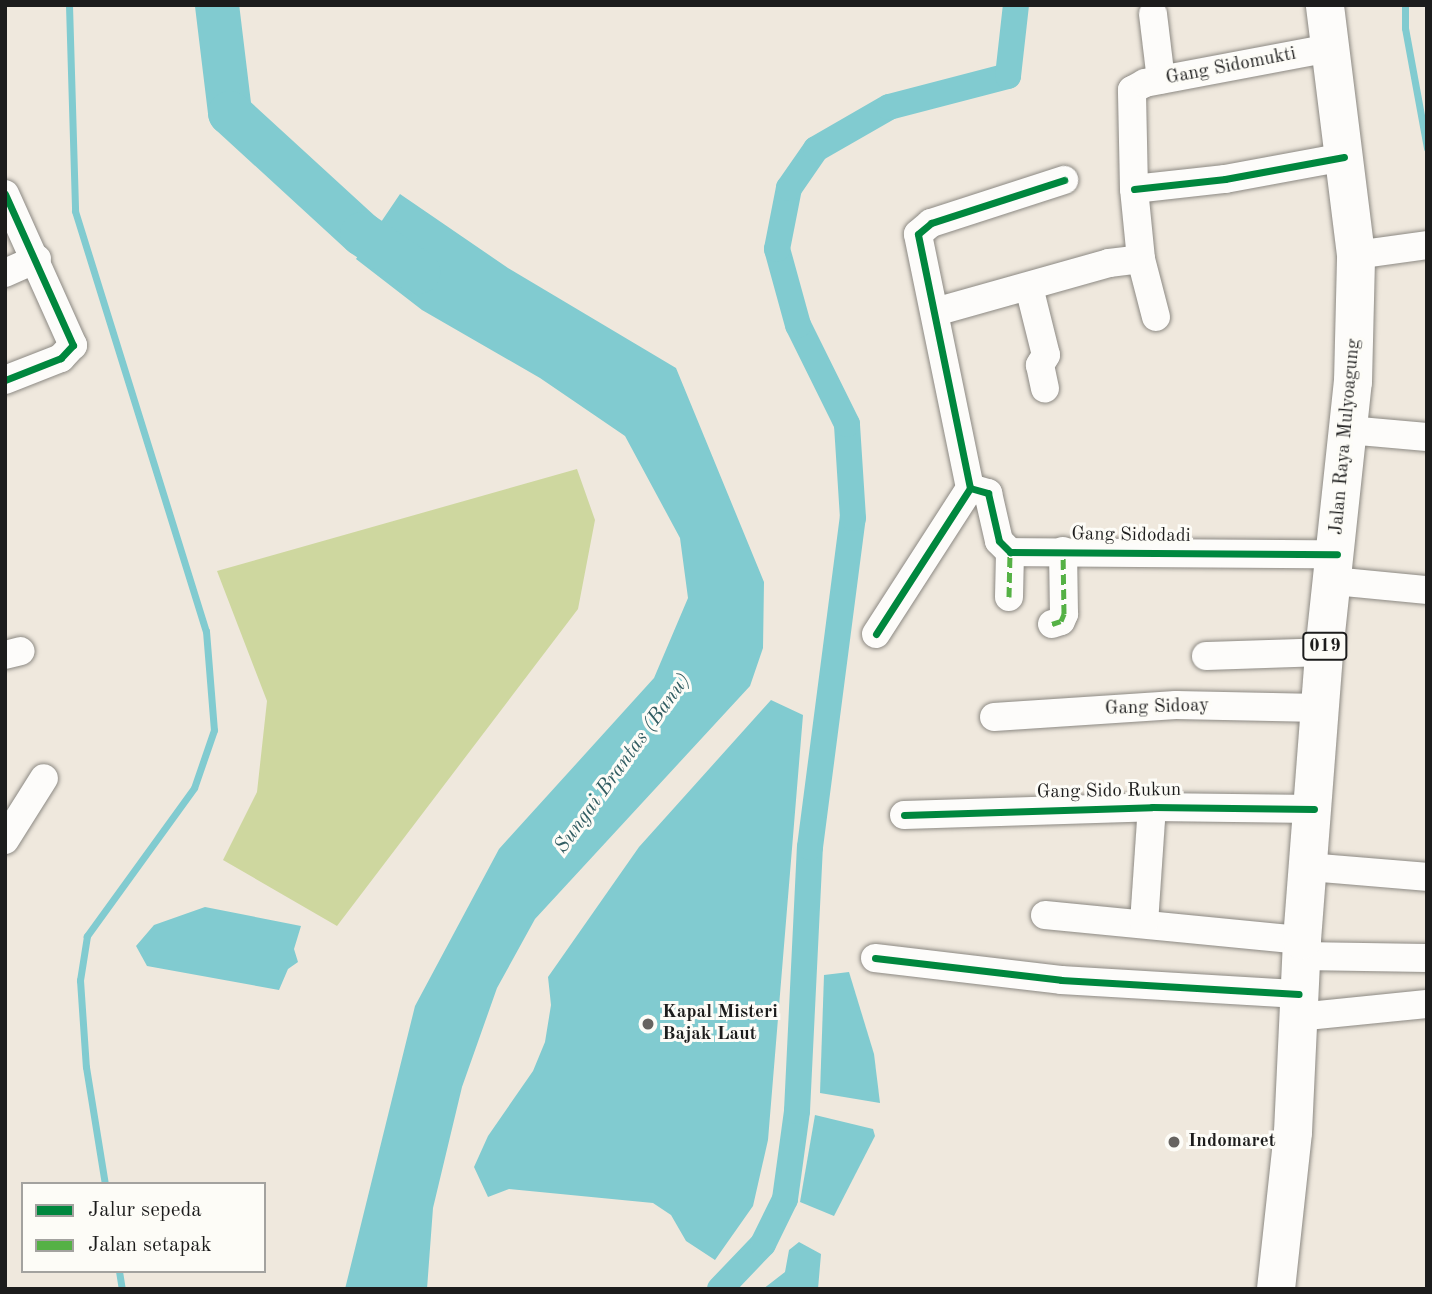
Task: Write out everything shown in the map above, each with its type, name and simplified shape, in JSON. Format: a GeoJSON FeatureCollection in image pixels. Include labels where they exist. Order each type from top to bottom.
{"type":"FeatureCollection","features":[{"type":"Feature","properties":{"kind":"main road","name":"Jalan Raya Mulyoagung"},"geometry":{"type":"LineString","coordinates":[[1276,1289],[1293,1132],[1301,948],[1314,809],[1324,652],[1348,430],[1356,255],[1325,5]]}},
{"type":"Feature","properties":{"kind":"street"},"geometry":{"type":"LineString","coordinates":[[1153,14],[1161,80]]}},
{"type":"Feature","properties":{"kind":"street","name":"Gang Sidomukti"},"geometry":{"type":"LineString","coordinates":[[1134,189],[1132,90],[1161,80],[1331,48]]}},
{"type":"Feature","properties":{"kind":"street"},"geometry":{"type":"LineString","coordinates":[[1156,317],[1141,260],[1134,189],[1213,181],[1344,156]]}},
{"type":"Feature","properties":{"kind":"street"},"geometry":{"type":"LineString","coordinates":[[876,634],[970,488],[919,240],[921,229],[1064,180]]}},
{"type":"Feature","properties":{"kind":"street"},"geometry":{"type":"LineString","coordinates":[[5,194],[37,259],[73,345],[61,358],[5,380]]}},
{"type":"Feature","properties":{"kind":"street"},"geometry":{"type":"LineString","coordinates":[[1356,255],[1427,245]]}},
{"type":"Feature","properties":{"kind":"street"},"geometry":{"type":"LineString","coordinates":[[5,273],[37,259]]}},
{"type":"Feature","properties":{"kind":"street"},"geometry":{"type":"LineString","coordinates":[[935,312],[1109,263],[1141,260]]}},
{"type":"Feature","properties":{"kind":"street"},"geometry":{"type":"LineString","coordinates":[[1029,287],[1046,355],[1040,365],[1045,388]]}},
{"type":"Feature","properties":{"kind":"street"},"geometry":{"type":"LineString","coordinates":[[1348,430],[1427,437]]}},
{"type":"Feature","properties":{"kind":"street"},"geometry":{"type":"LineString","coordinates":[[970,488],[988,493],[1000,546],[1010,552],[1009,597]]}},
{"type":"Feature","properties":{"kind":"street"},"geometry":{"type":"LineString","coordinates":[[1052,624],[1061,621],[1064,614],[1063,551]]}},
{"type":"Feature","properties":{"kind":"street","name":"Gang Sidodadi"},"geometry":{"type":"LineString","coordinates":[[1010,552],[1063,551],[1335,568],[1427,590]]}},
{"type":"Feature","properties":{"kind":"street"},"geometry":{"type":"LineString","coordinates":[[1206,656],[1324,652]]}},
{"type":"Feature","properties":{"kind":"street","name":"Gang Sidoay"},"geometry":{"type":"LineString","coordinates":[[994,718],[1176,705],[1320,708]]}},
{"type":"Feature","properties":{"kind":"street"},"geometry":{"type":"LineString","coordinates":[[5,840],[44,778]]}},
{"type":"Feature","properties":{"kind":"street"},"geometry":{"type":"LineString","coordinates":[[1144,923],[1153,807]]}},
{"type":"Feature","properties":{"kind":"street","name":"Gang Sido Rukun"},"geometry":{"type":"LineString","coordinates":[[904,815],[1153,807],[1314,809]]}},
{"type":"Feature","properties":{"kind":"street"},"geometry":{"type":"LineString","coordinates":[[1309,867],[1427,877]]}},
{"type":"Feature","properties":{"kind":"street"},"geometry":{"type":"LineString","coordinates":[[1045,915],[1144,923],[1301,948],[1427,958]]}},
{"type":"Feature","properties":{"kind":"street"},"geometry":{"type":"LineString","coordinates":[[875,958],[1299,1005],[1427,1004]]}},
{"type":"Feature","properties":{"kind":"green space"},"geometry":{"type":"Polygon","coordinates":[[[577,469],[595,520],[578,609],[337,926],[223,860],[257,792],[267,701],[217,571],[577,469]]]}},
{"type":"Feature","properties":{"kind":"water"},"geometry":{"type":"Polygon","coordinates":[[[400,194],[508,268],[676,368],[764,582],[763,648],[750,686],[535,919],[497,988],[462,1087],[433,1208],[427,1289],[345,1289],[415,1006],[499,849],[654,678],[688,598],[680,538],[625,436],[540,378],[422,310],[356,259],[400,194]]]}},
{"type":"Feature","properties":{"kind":"water"},"geometry":{"type":"Polygon","coordinates":[[[771,700],[803,715],[768,1140],[753,1206],[715,1260],[686,1241],[671,1215],[653,1203],[509,1189],[488,1197],[474,1167],[488,1136],[533,1071],[545,1042],[551,1005],[548,977],[639,847],[771,700]]]}},
{"type":"Feature","properties":{"kind":"water"},"geometry":{"type":"Polygon","coordinates":[[[205,907],[301,926],[294,949],[298,962],[288,969],[279,990],[147,966],[136,946],[154,925],[205,907]]]}},
{"type":"Feature","properties":{"kind":"water"},"geometry":{"type":"Polygon","coordinates":[[[849,972],[874,1054],[880,1103],[820,1093],[824,975],[849,972]]]}},
{"type":"Feature","properties":{"kind":"water"},"geometry":{"type":"Polygon","coordinates":[[[815,1115],[873,1129],[875,1136],[834,1216],[800,1202],[815,1115]]]}},
{"type":"Feature","properties":{"kind":"water"},"geometry":{"type":"Polygon","coordinates":[[[799,1242],[821,1254],[818,1289],[763,1289],[785,1272],[789,1250],[799,1242]]]}},
{"type":"Feature","properties":{"kind":"waterway"},"geometry":{"type":"LineString","coordinates":[[69,5],[75,211],[206,631],[214,730],[194,788],[87,936],[80,980],[86,1067],[105,1182]]}},
{"type":"Feature","properties":{"kind":"waterway","name":"Sungai Brantas (Banu)"},"geometry":{"type":"LineString","coordinates":[[217,5],[230,113],[362,234],[418,272]]}},
{"type":"Feature","properties":{"kind":"waterway"},"geometry":{"type":"LineString","coordinates":[[720,1289],[763,1244],[785,1199],[797,1111],[810,847],[853,518],[847,424],[798,325],[777,249],[789,188],[816,149],[889,107],[1008,76],[1016,5]]}},
{"type":"Feature","properties":{"kind":"waterway"},"geometry":{"type":"LineString","coordinates":[[1405,5],[1405,28],[1427,148]]}},
{"type":"Feature","properties":{"kind":"waterway"},"geometry":{"type":"LineString","coordinates":[[119,1273],[122,1289]]}},
{"type":"Feature","properties":{"kind":"marked path"},"geometry":{"type":"LineString","coordinates":[[1052,624],[1061,621],[1064,614],[1063,551]]}},
{"type":"Feature","properties":{"kind":"marked path"},"geometry":{"type":"LineString","coordinates":[[1009,597],[1010,552]]}},
{"type":"Feature","properties":{"kind":"cycle path"},"geometry":{"type":"LineString","coordinates":[[1134,189],[1225,179],[1344,157]]}},
{"type":"Feature","properties":{"kind":"cycle path"},"geometry":{"type":"LineString","coordinates":[[876,634],[970,488],[918,234],[931,223],[1064,180]]}},
{"type":"Feature","properties":{"kind":"cycle path"},"geometry":{"type":"LineString","coordinates":[[5,194],[73,345],[61,358],[5,380]]}},
{"type":"Feature","properties":{"kind":"cycle path"},"geometry":{"type":"LineString","coordinates":[[970,488],[988,493],[999,541],[1010,552],[1337,554]]}},
{"type":"Feature","properties":{"kind":"cycle path"},"geometry":{"type":"LineString","coordinates":[[904,815],[1152,807],[1314,809]]}},
{"type":"Feature","properties":{"kind":"cycle path"},"geometry":{"type":"LineString","coordinates":[[875,958],[1061,980],[1299,994]]}},
{"type":"Feature","properties":{"kind":"place","name":"Kapal Misteri Bajak Laut"},"geometry":{"type":"Point","coordinates":[648,1024]}},
{"type":"Feature","properties":{"kind":"place","name":"Indomaret"},"geometry":{"type":"Point","coordinates":[1174,1142]}}]}
